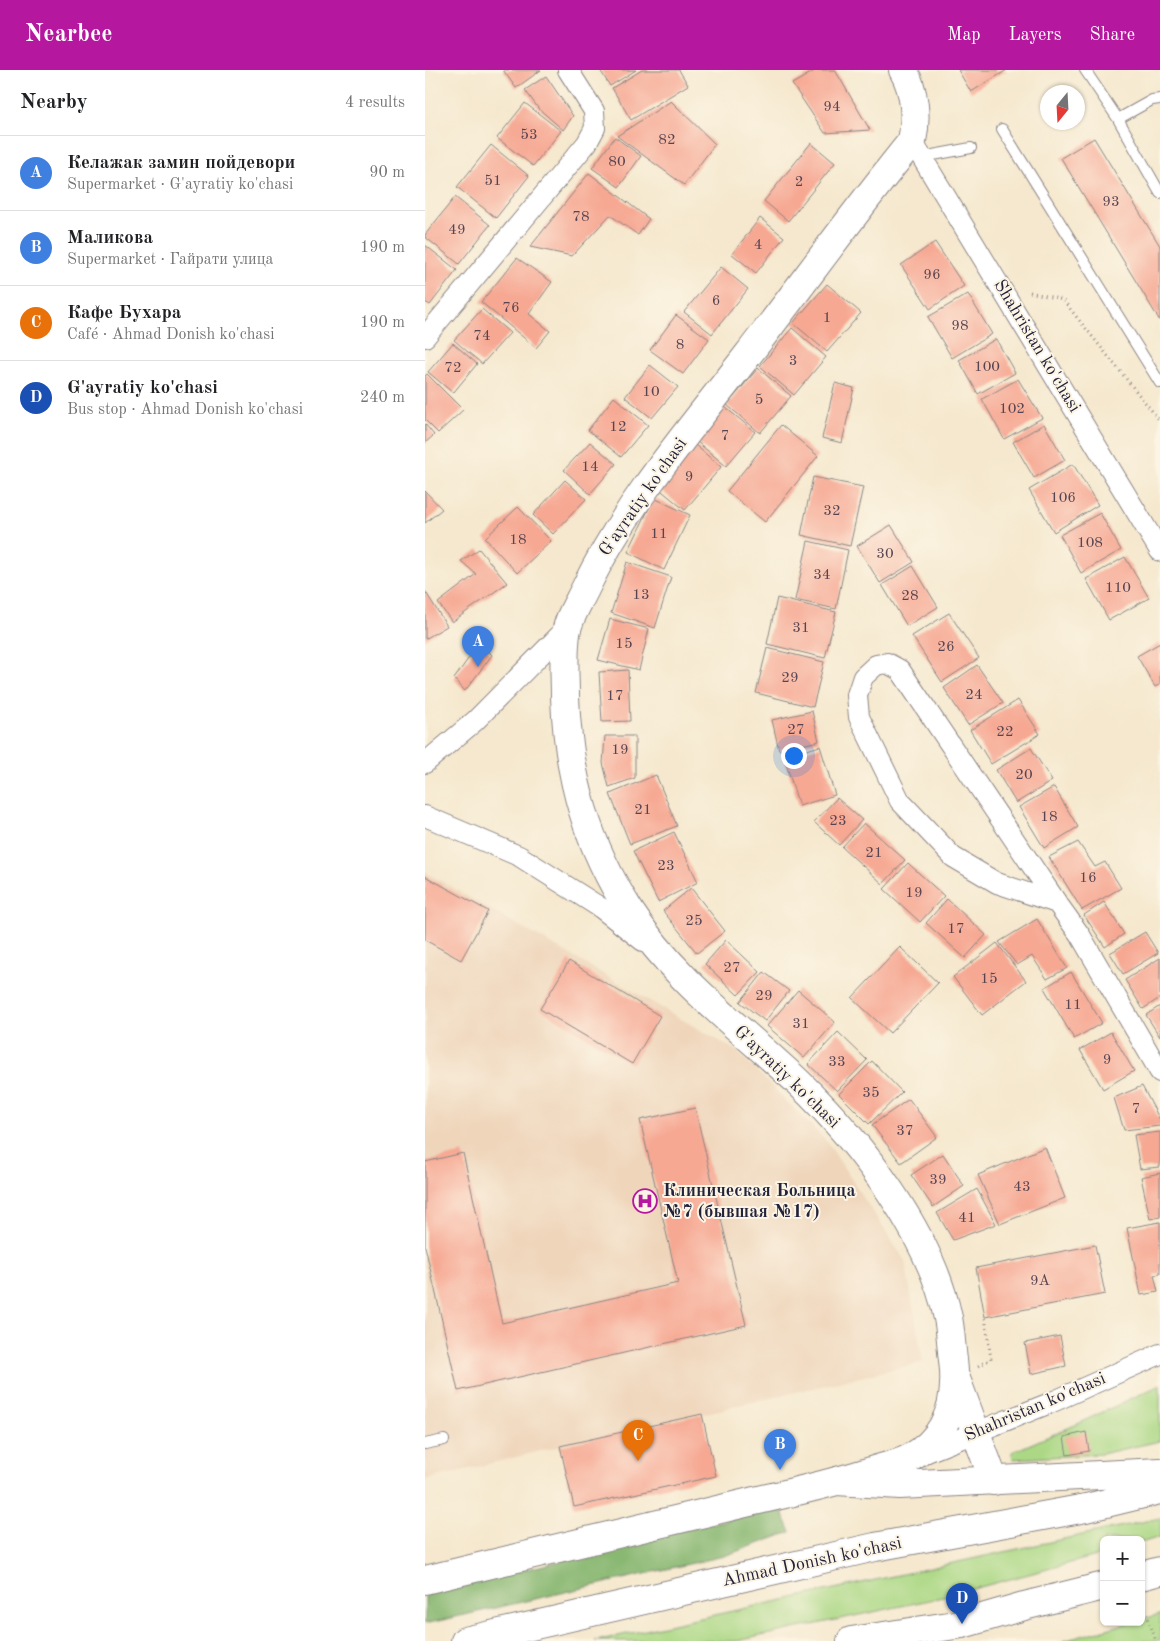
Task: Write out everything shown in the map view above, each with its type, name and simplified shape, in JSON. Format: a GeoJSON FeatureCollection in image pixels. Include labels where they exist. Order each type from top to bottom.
{"type":"FeatureCollection","features":[{"type":"Feature","properties":{"kind":"main road"},"geometry":{"type":"LineString","coordinates":[[903,70],[914,107],[917,149]]}},
{"type":"Feature","properties":{"kind":"main road","name":"G'ayratiy ko'chasi"},"geometry":{"type":"LineString","coordinates":[[917,149],[641,495],[599,560],[566,629],[566,714],[569,756],[578,798],[592,840],[610,879],[634,918],[665,958],[719,1012],[799,1083],[833,1118],[869,1162],[892,1194],[929,1260],[964,1371]]}},
{"type":"Feature","properties":{"kind":"main road"},"geometry":{"type":"LineString","coordinates":[[964,1371],[975,1433],[994,1481]]}},
{"type":"Feature","properties":{"kind":"main road"},"geometry":{"type":"LineString","coordinates":[[425,1580],[837,1482],[909,1459],[929,1444],[944,1426],[964,1371]]}},
{"type":"Feature","properties":{"kind":"main road"},"geometry":{"type":"LineString","coordinates":[[837,1482],[900,1485],[1160,1472]]}},
{"type":"Feature","properties":{"kind":"main road","name":"Ahmad Donish ko'chasi"},"geometry":{"type":"LineString","coordinates":[[465,1641],[875,1547],[1087,1508],[1160,1490]]}},
{"type":"Feature","properties":{"kind":"main road"},"geometry":{"type":"LineString","coordinates":[[1145,1575],[1160,1571]]}},
{"type":"Feature","properties":{"kind":"main road"},"geometry":{"type":"LineString","coordinates":[[921,1641],[962,1624],[1100,1587]]}},
{"type":"Feature","properties":{"kind":"main road"},"geometry":{"type":"LineString","coordinates":[[851,1641],[962,1624]]}},
{"type":"Feature","properties":{"kind":"street"},"geometry":{"type":"LineString","coordinates":[[425,337],[587,143],[595,128],[594,110],[568,70]]}},
{"type":"Feature","properties":{"kind":"street","name":"Shahristan ko'chasi"},"geometry":{"type":"LineString","coordinates":[[917,149],[1160,551]]}},
{"type":"Feature","properties":{"kind":"street"},"geometry":{"type":"LineString","coordinates":[[425,764],[475,722],[566,629]]}},
{"type":"Feature","properties":{"kind":"street"},"geometry":{"type":"LineString","coordinates":[[1057,903],[997,883],[953,858],[900,802],[859,717],[857,695],[863,677],[876,665],[887,663],[900,670],[1080,935],[1160,1072]]}},
{"type":"Feature","properties":{"kind":"street","name":"G'ayratiy ko'chasi"},"geometry":{"type":"LineString","coordinates":[[425,816],[519,856],[601,908],[665,958]]}},
{"type":"Feature","properties":{"kind":"street","name":"Shahristan ko'chasi"},"geometry":{"type":"LineString","coordinates":[[909,1459],[1050,1402],[1160,1354]]}},
{"type":"Feature","properties":{"kind":"lane"},"geometry":{"type":"LineString","coordinates":[[1085,70],[1118,120],[1160,193]]}},
{"type":"Feature","properties":{"kind":"lane"},"geometry":{"type":"LineString","coordinates":[[1118,120],[1152,100],[1160,99]]}},
{"type":"Feature","properties":{"kind":"lane"},"geometry":{"type":"LineString","coordinates":[[1002,129],[1160,383]]}},
{"type":"Feature","properties":{"kind":"lane"},"geometry":{"type":"LineString","coordinates":[[917,149],[971,148]]}},
{"type":"Feature","properties":{"kind":"lane"},"geometry":{"type":"LineString","coordinates":[[425,1444],[444,1440]]}},
{"type":"Feature","properties":{"kind":"path"},"geometry":{"type":"LineString","coordinates":[[1000,285],[1063,300],[1160,421]]}},
{"type":"Feature","properties":{"kind":"path"},"geometry":{"type":"LineString","coordinates":[[964,1371],[991,1359],[985,1317]]}},
{"type":"Feature","properties":{"kind":"path"},"geometry":{"type":"LineString","coordinates":[[1145,1609],[1156,1641]]}},
{"type":"Feature","properties":{"kind":"shaded area","name":"Клиническая Больница №7 (бывшая №17)"},"geometry":{"type":"Polygon","coordinates":[[[425,872],[737,1051],[827,1142],[905,1261],[923,1362],[560,1446],[425,1480],[425,872]]]}},
{"type":"Feature","properties":{"kind":"green space"},"geometry":{"type":"Polygon","coordinates":[[[1160,1385],[1160,1441],[1101,1454],[1013,1459],[1012,1452],[1160,1385]]]}},
{"type":"Feature","properties":{"kind":"green space"},"geometry":{"type":"Polygon","coordinates":[[[781,1509],[791,1532],[724,1556],[425,1624],[425,1595],[702,1525],[781,1509]]]}},
{"type":"Feature","properties":{"kind":"green space"},"geometry":{"type":"Polygon","coordinates":[[[1160,1518],[1160,1537],[1145,1542],[1145,1536],[1100,1536],[1100,1555],[939,1598],[737,1641],[595,1641],[1160,1518]]]}},
{"type":"Feature","properties":{"kind":"green space"},"geometry":{"type":"Polygon","coordinates":[[[1160,1614],[1160,1640],[1063,1641],[1117,1626],[1145,1626],[1145,1619],[1160,1614]]]}},
{"type":"Feature","properties":{"kind":"building"},"geometry":{"type":"Polygon","coordinates":[[[503,70],[541,70],[516,88],[503,70]]]}},
{"type":"Feature","properties":{"kind":"building"},"geometry":{"type":"Polygon","coordinates":[[[600,70],[636,70],[610,86],[600,70]]]}},
{"type":"Feature","properties":{"kind":"building"},"geometry":{"type":"Polygon","coordinates":[[[642,70],[679,70],[688,85],[631,120],[612,88],[642,70]]]}},
{"type":"Feature","properties":{"kind":"building"},"geometry":{"type":"Polygon","coordinates":[[[816,70],[835,70],[870,130],[825,133],[792,84],[816,70]]]}},
{"type":"Feature","properties":{"kind":"building"},"geometry":{"type":"Polygon","coordinates":[[[958,70],[1007,70],[971,92],[958,70]]]}},
{"type":"Feature","properties":{"kind":"building"},"geometry":{"type":"Polygon","coordinates":[[[546,76],[573,116],[563,130],[538,108],[525,90],[546,76]]]}},
{"type":"Feature","properties":{"kind":"building"},"geometry":{"type":"Polygon","coordinates":[[[671,101],[715,144],[684,185],[617,136],[671,101]]]}},
{"type":"Feature","properties":{"kind":"building"},"geometry":{"type":"Polygon","coordinates":[[[525,103],[561,131],[533,166],[497,138],[525,103]]]}},
{"type":"Feature","properties":{"kind":"building"},"geometry":{"type":"Polygon","coordinates":[[[615,137],[641,156],[619,187],[592,168],[615,137]]]}},
{"type":"Feature","properties":{"kind":"building"},"geometry":{"type":"Polygon","coordinates":[[[1094,138],[1160,246],[1160,321],[1061,158],[1094,138]]]}},
{"type":"Feature","properties":{"kind":"building"},"geometry":{"type":"Polygon","coordinates":[[[811,143],[835,163],[788,221],[764,201],[811,143]]]}},
{"type":"Feature","properties":{"kind":"building"},"geometry":{"type":"Polygon","coordinates":[[[491,145],[529,176],[496,218],[457,187],[491,145]]]}},
{"type":"Feature","properties":{"kind":"building"},"geometry":{"type":"Polygon","coordinates":[[[589,173],[649,219],[638,235],[610,215],[572,256],[530,247],[589,173]]]}},
{"type":"Feature","properties":{"kind":"building"},"geometry":{"type":"Polygon","coordinates":[[[455,197],[490,225],[459,264],[425,237],[455,197]]]}},
{"type":"Feature","properties":{"kind":"building"},"geometry":{"type":"Polygon","coordinates":[[[760,218],[784,237],[756,273],[732,254],[760,218]]]}},
{"type":"Feature","properties":{"kind":"building"},"geometry":{"type":"Polygon","coordinates":[[[935,242],[964,286],[930,309],[901,265],[935,242]]]}},
{"type":"Feature","properties":{"kind":"building"},"geometry":{"type":"Polygon","coordinates":[[[425,245],[457,270],[430,305],[425,302],[425,245]]]}},
{"type":"Feature","properties":{"kind":"building"},"geometry":{"type":"Polygon","coordinates":[[[517,258],[552,282],[529,314],[550,331],[536,348],[481,302],[517,258]]]}},
{"type":"Feature","properties":{"kind":"building"},"geometry":{"type":"Polygon","coordinates":[[[721,267],[748,289],[712,334],[684,312],[721,267]]]}},
{"type":"Feature","properties":{"kind":"building"},"geometry":{"type":"Polygon","coordinates":[[[827,284],[861,313],[827,352],[793,323],[827,284]]]}},
{"type":"Feature","properties":{"kind":"building"},"geometry":{"type":"Polygon","coordinates":[[[968,294],[992,334],[952,358],[928,317],[968,294]]]}},
{"type":"Feature","properties":{"kind":"building"},"geometry":{"type":"Polygon","coordinates":[[[482,309],[510,333],[482,364],[454,340],[482,309]]]}},
{"type":"Feature","properties":{"kind":"building"},"geometry":{"type":"Polygon","coordinates":[[[676,315],[709,339],[683,374],[650,350],[676,315]]]}},
{"type":"Feature","properties":{"kind":"building"},"geometry":{"type":"Polygon","coordinates":[[[792,328],[826,357],[794,395],[760,366],[792,328]]]}},
{"type":"Feature","properties":{"kind":"building"},"geometry":{"type":"Polygon","coordinates":[[[996,339],[1015,373],[978,394],[959,360],[996,339]]]}},
{"type":"Feature","properties":{"kind":"building"},"geometry":{"type":"Polygon","coordinates":[[[453,343],[477,364],[453,393],[428,372],[453,343]]]}},
{"type":"Feature","properties":{"kind":"building"},"geometry":{"type":"Polygon","coordinates":[[[650,365],[678,387],[652,418],[625,397],[650,365]]]}},
{"type":"Feature","properties":{"kind":"building"},"geometry":{"type":"Polygon","coordinates":[[[758,368],[791,396],[760,433],[727,405],[758,368]]]}},
{"type":"Feature","properties":{"kind":"building"},"geometry":{"type":"Polygon","coordinates":[[[427,374],[463,410],[438,433],[425,420],[425,376],[427,374]]]}},
{"type":"Feature","properties":{"kind":"building"},"geometry":{"type":"Polygon","coordinates":[[[1018,379],[1042,418],[1004,439],[982,399],[1018,379]]]}},
{"type":"Feature","properties":{"kind":"building"},"geometry":{"type":"Polygon","coordinates":[[[835,383],[854,388],[842,443],[822,438],[835,383]]]}},
{"type":"Feature","properties":{"kind":"building"},"geometry":{"type":"Polygon","coordinates":[[[614,397],[648,425],[621,457],[588,430],[614,397]]]}},
{"type":"Feature","properties":{"kind":"building"},"geometry":{"type":"Polygon","coordinates":[[[725,407],[755,432],[726,466],[696,441],[725,407]]]}},
{"type":"Feature","properties":{"kind":"building"},"geometry":{"type":"Polygon","coordinates":[[[425,424],[434,435],[425,443],[425,424]]]}},
{"type":"Feature","properties":{"kind":"building"},"geometry":{"type":"Polygon","coordinates":[[[1044,424],[1065,460],[1034,478],[1013,442],[1044,424]]]}},
{"type":"Feature","properties":{"kind":"building"},"geometry":{"type":"Polygon","coordinates":[[[781,425],[818,456],[765,522],[727,491],[781,425]]]}},
{"type":"Feature","properties":{"kind":"building"},"geometry":{"type":"Polygon","coordinates":[[[590,442],[616,464],[590,494],[564,470],[590,442]]]}},
{"type":"Feature","properties":{"kind":"building"},"geometry":{"type":"Polygon","coordinates":[[[694,444],[721,467],[685,510],[657,487],[694,444]]]}},
{"type":"Feature","properties":{"kind":"building"},"geometry":{"type":"Polygon","coordinates":[[[1073,464],[1098,505],[1054,532],[1029,490],[1073,464]]]}},
{"type":"Feature","properties":{"kind":"building"},"geometry":{"type":"Polygon","coordinates":[[[813,477],[863,487],[850,546],[801,535],[813,477]]]}},
{"type":"Feature","properties":{"kind":"building"},"geometry":{"type":"Polygon","coordinates":[[[565,480],[586,499],[553,534],[533,515],[565,480]]]}},
{"type":"Feature","properties":{"kind":"building"},"geometry":{"type":"Polygon","coordinates":[[[425,491],[442,509],[425,523],[425,491]]]}},
{"type":"Feature","properties":{"kind":"building"},"geometry":{"type":"Polygon","coordinates":[[[654,498],[690,515],[664,570],[628,552],[654,498]]]}},
{"type":"Feature","properties":{"kind":"building"},"geometry":{"type":"Polygon","coordinates":[[[518,507],[551,541],[517,573],[485,538],[518,507]]]}},
{"type":"Feature","properties":{"kind":"building"},"geometry":{"type":"Polygon","coordinates":[[[1100,513],[1121,550],[1081,573],[1060,535],[1100,513]]]}},
{"type":"Feature","properties":{"kind":"building"},"geometry":{"type":"Polygon","coordinates":[[[891,525],[914,562],[880,583],[857,546],[891,525]]]}},
{"type":"Feature","properties":{"kind":"building"},"geometry":{"type":"Polygon","coordinates":[[[808,541],[848,550],[836,609],[795,600],[808,541]]]}},
{"type":"Feature","properties":{"kind":"building"},"geometry":{"type":"Polygon","coordinates":[[[479,549],[507,583],[452,622],[438,603],[476,574],[461,561],[479,549]]]}},
{"type":"Feature","properties":{"kind":"building"},"geometry":{"type":"Polygon","coordinates":[[[1125,557],[1149,598],[1109,620],[1086,579],[1125,557]]]}},
{"type":"Feature","properties":{"kind":"building"},"geometry":{"type":"Polygon","coordinates":[[[627,562],[671,577],[655,628],[611,613],[627,562]]]}},
{"type":"Feature","properties":{"kind":"building"},"geometry":{"type":"Polygon","coordinates":[[[913,566],[938,607],[907,626],[882,585],[913,566]]]}},
{"type":"Feature","properties":{"kind":"building"},"geometry":{"type":"Polygon","coordinates":[[[425,591],[447,626],[425,639],[425,591]]]}},
{"type":"Feature","properties":{"kind":"building"},"geometry":{"type":"Polygon","coordinates":[[[777,598],[836,612],[825,658],[767,644],[777,598]]]}},
{"type":"Feature","properties":{"kind":"building"},"geometry":{"type":"Polygon","coordinates":[[[949,613],[979,658],[942,682],[912,636],[949,613]]]}},
{"type":"Feature","properties":{"kind":"building"},"geometry":{"type":"Polygon","coordinates":[[[610,619],[649,629],[639,670],[598,660],[610,619]]]}},
{"type":"Feature","properties":{"kind":"building"},"geometry":{"type":"Polygon","coordinates":[[[480,642],[492,655],[465,691],[454,679],[480,642]]]}},
{"type":"Feature","properties":{"kind":"building"},"geometry":{"type":"Polygon","coordinates":[[[1160,643],[1160,684],[1155,687],[1137,656],[1160,643]]]}},
{"type":"Feature","properties":{"kind":"building"},"geometry":{"type":"Polygon","coordinates":[[[767,648],[824,662],[813,707],[756,693],[767,648]]]}},
{"type":"Feature","properties":{"kind":"building"},"geometry":{"type":"Polygon","coordinates":[[[977,665],[1003,703],[968,725],[944,688],[977,665]]]}},
{"type":"Feature","properties":{"kind":"building"},"geometry":{"type":"Polygon","coordinates":[[[628,670],[630,721],[602,722],[599,672],[628,670]]]}},
{"type":"Feature","properties":{"kind":"building"},"geometry":{"type":"Polygon","coordinates":[[[1018,700],[1040,734],[991,764],[970,730],[1018,700]]]}},
{"type":"Feature","properties":{"kind":"building"},"geometry":{"type":"Polygon","coordinates":[[[812,711],[819,741],[779,750],[772,720],[812,711]]]}},
{"type":"Feature","properties":{"kind":"building"},"geometry":{"type":"Polygon","coordinates":[[[605,736],[635,736],[635,778],[609,787],[603,763],[605,736]]]}},
{"type":"Feature","properties":{"kind":"building"},"geometry":{"type":"Polygon","coordinates":[[[820,746],[835,795],[799,806],[784,757],[820,746]]]}},
{"type":"Feature","properties":{"kind":"building"},"geometry":{"type":"Polygon","coordinates":[[[1031,748],[1052,781],[1016,803],[996,770],[1031,748]]]}},
{"type":"Feature","properties":{"kind":"building"},"geometry":{"type":"Polygon","coordinates":[[[656,775],[677,826],[630,844],[610,794],[656,775]]]}},
{"type":"Feature","properties":{"kind":"building"},"geometry":{"type":"Polygon","coordinates":[[[1054,787],[1078,827],[1044,848],[1019,807],[1054,787]]]}},
{"type":"Feature","properties":{"kind":"building"},"geometry":{"type":"Polygon","coordinates":[[[837,798],[862,820],[839,845],[814,822],[837,798]]]}},
{"type":"Feature","properties":{"kind":"building"},"geometry":{"type":"Polygon","coordinates":[[[864,823],[905,860],[883,884],[842,847],[864,823]]]}},
{"type":"Feature","properties":{"kind":"building"},"geometry":{"type":"Polygon","coordinates":[[[674,832],[698,882],[658,902],[633,851],[674,832]]]}},
{"type":"Feature","properties":{"kind":"building"},"geometry":{"type":"Polygon","coordinates":[[[1078,842],[1095,867],[1105,862],[1121,888],[1082,910],[1049,857],[1078,842]]]}},
{"type":"Feature","properties":{"kind":"building"},"geometry":{"type":"Polygon","coordinates":[[[908,863],[944,896],[920,922],[884,889],[908,863]]]}},
{"type":"Feature","properties":{"kind":"building"},"geometry":{"type":"Polygon","coordinates":[[[425,876],[488,911],[461,960],[425,940],[425,876]]]}},
{"type":"Feature","properties":{"kind":"building"},"geometry":{"type":"Polygon","coordinates":[[[691,888],[725,931],[697,953],[663,911],[691,888]]]}},
{"type":"Feature","properties":{"kind":"building"},"geometry":{"type":"Polygon","coordinates":[[[947,899],[986,935],[965,958],[926,923],[947,899]]]}},
{"type":"Feature","properties":{"kind":"building"},"geometry":{"type":"Polygon","coordinates":[[[1104,902],[1124,934],[1105,947],[1084,915],[1104,902]]]}},
{"type":"Feature","properties":{"kind":"building"},"geometry":{"type":"Polygon","coordinates":[[[1037,919],[1067,968],[1047,979],[1032,956],[1017,965],[999,942],[1037,919]]]}},
{"type":"Feature","properties":{"kind":"building"},"geometry":{"type":"Polygon","coordinates":[[[1145,932],[1158,953],[1123,974],[1110,953],[1145,932]]]}},
{"type":"Feature","properties":{"kind":"building"},"geometry":{"type":"Polygon","coordinates":[[[726,940],[760,972],[738,995],[705,964],[726,940]]]}},
{"type":"Feature","properties":{"kind":"building"},"geometry":{"type":"Polygon","coordinates":[[[997,943],[1026,981],[982,1015],[953,977],[997,943]]]}},
{"type":"Feature","properties":{"kind":"building"},"geometry":{"type":"Polygon","coordinates":[[[900,947],[938,983],[890,1033],[852,998],[900,947]]]}},
{"type":"Feature","properties":{"kind":"building"},"geometry":{"type":"Polygon","coordinates":[[[1160,958],[1160,998],[1143,1009],[1125,980],[1160,958]]]}},
{"type":"Feature","properties":{"kind":"building"},"geometry":{"type":"Polygon","coordinates":[[[569,961],[660,1016],[632,1064],[540,1009],[569,961]]]}},
{"type":"Feature","properties":{"kind":"building"},"geometry":{"type":"Polygon","coordinates":[[[764,972],[789,991],[765,1021],[740,1002],[764,972]]]}},
{"type":"Feature","properties":{"kind":"building"},"geometry":{"type":"Polygon","coordinates":[[[1071,972],[1102,1023],[1074,1039],[1044,988],[1071,972]]]}},
{"type":"Feature","properties":{"kind":"building"},"geometry":{"type":"Polygon","coordinates":[[[798,990],[835,1022],[804,1058],[767,1026],[798,990]]]}},
{"type":"Feature","properties":{"kind":"building"},"geometry":{"type":"Polygon","coordinates":[[[1160,1006],[1160,1037],[1146,1015],[1160,1006]]]}},
{"type":"Feature","properties":{"kind":"building"},"geometry":{"type":"Polygon","coordinates":[[[838,1032],[867,1060],[837,1091],[808,1064],[838,1032]]]}},
{"type":"Feature","properties":{"kind":"building"},"geometry":{"type":"Polygon","coordinates":[[[1111,1032],[1134,1071],[1103,1089],[1080,1050],[1111,1032]]]}},
{"type":"Feature","properties":{"kind":"building"},"geometry":{"type":"Polygon","coordinates":[[[872,1061],[902,1092],[869,1124],[839,1094],[872,1061]]]}},
{"type":"Feature","properties":{"kind":"building"},"geometry":{"type":"Polygon","coordinates":[[[1142,1086],[1160,1120],[1160,1126],[1124,1130],[1114,1098],[1142,1086]]]}},
{"type":"Feature","properties":{"kind":"building"},"geometry":{"type":"Polygon","coordinates":[[[909,1099],[937,1137],[901,1163],[872,1125],[909,1099]]]}},
{"type":"Feature","properties":{"kind":"building"},"geometry":{"type":"Polygon","coordinates":[[[695,1108],[746,1325],[458,1391],[425,1246],[425,1162],[463,1153],[502,1323],[678,1283],[640,1120],[695,1108]]]}},
{"type":"Feature","properties":{"kind":"building"},"geometry":{"type":"Polygon","coordinates":[[[1160,1132],[1160,1167],[1140,1169],[1134,1135],[1160,1132]]]}},
{"type":"Feature","properties":{"kind":"building"},"geometry":{"type":"Polygon","coordinates":[[[1045,1147],[1065,1198],[1000,1224],[978,1175],[1045,1147]]]}},
{"type":"Feature","properties":{"kind":"building"},"geometry":{"type":"Polygon","coordinates":[[[943,1154],[964,1186],[933,1207],[911,1175],[943,1154]]]}},
{"type":"Feature","properties":{"kind":"building"},"geometry":{"type":"Polygon","coordinates":[[[1160,1173],[1160,1217],[1150,1219],[1141,1177],[1160,1173]]]}},
{"type":"Feature","properties":{"kind":"building"},"geometry":{"type":"Polygon","coordinates":[[[977,1189],[996,1224],[953,1240],[937,1213],[977,1189]]]}},
{"type":"Feature","properties":{"kind":"building"},"geometry":{"type":"Polygon","coordinates":[[[1160,1222],[1160,1274],[1154,1275],[1158,1292],[1141,1295],[1127,1228],[1160,1222]]]}},
{"type":"Feature","properties":{"kind":"building"},"geometry":{"type":"Polygon","coordinates":[[[1095,1245],[1105,1294],[985,1317],[976,1268],[1095,1245]]]}},
{"type":"Feature","properties":{"kind":"building"},"geometry":{"type":"Polygon","coordinates":[[[1060,1336],[1066,1366],[1031,1374],[1025,1343],[1060,1336]]]}},
{"type":"Feature","properties":{"kind":"building"},"geometry":{"type":"Polygon","coordinates":[[[702,1414],[716,1476],[574,1507],[560,1446],[702,1414]]]}},
{"type":"Feature","properties":{"kind":"building"},"geometry":{"type":"Polygon","coordinates":[[[1086,1432],[1089,1451],[1067,1455],[1064,1437],[1086,1432]]]}},
{"type":"Feature","properties":{"kind":"place","name":"Келажак замин пойдевори"},"geometry":{"type":"Point","coordinates":[478,667]}},
{"type":"Feature","properties":{"kind":"place","name":"Клиническая Больница №7 (бывшая №17)"},"geometry":{"type":"Point","coordinates":[645,1201]}},
{"type":"Feature","properties":{"kind":"place","name":"Кафе Бухара"},"geometry":{"type":"Point","coordinates":[638,1461]}},
{"type":"Feature","properties":{"kind":"place","name":"Маликова"},"geometry":{"type":"Point","coordinates":[780,1470]}},
{"type":"Feature","properties":{"kind":"place","name":"G'ayratiy ko'chasi"},"geometry":{"type":"Point","coordinates":[962,1624]}}]}
